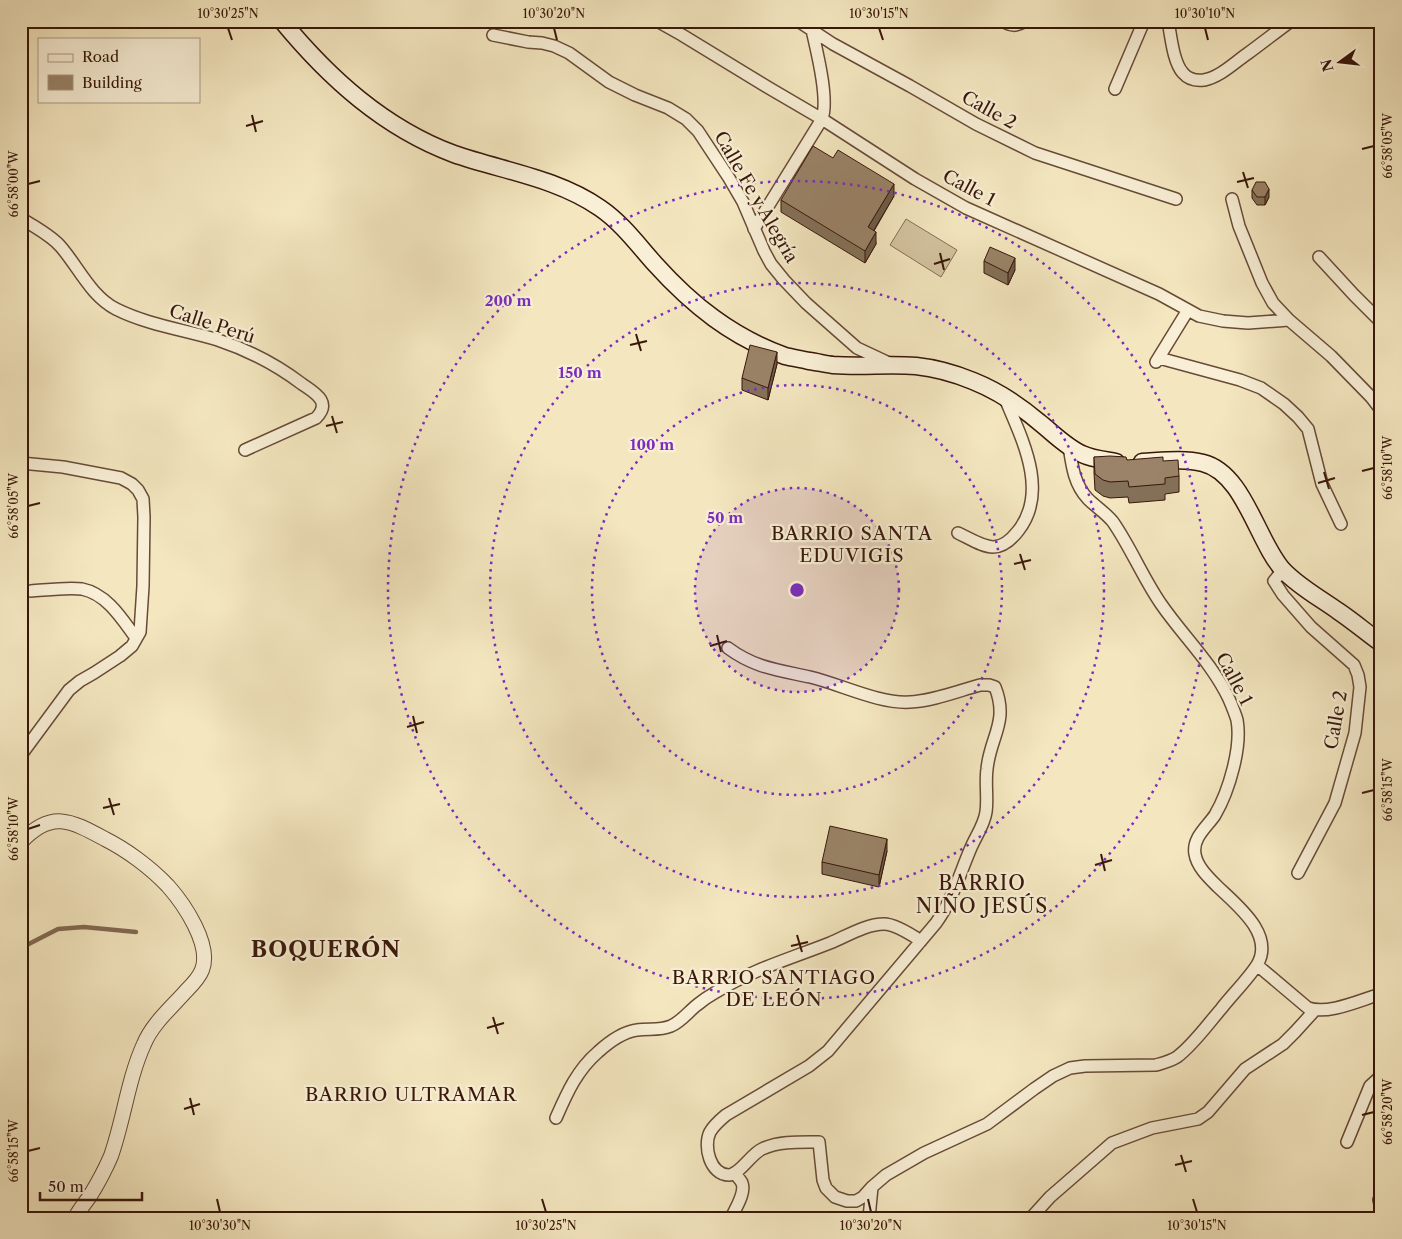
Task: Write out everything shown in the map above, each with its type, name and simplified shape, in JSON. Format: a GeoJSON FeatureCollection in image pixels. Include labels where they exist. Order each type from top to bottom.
{"type":"FeatureCollection","features":[{"type":"Feature","properties":{"kind":"main road"},"geometry":{"type":"LineString","coordinates":[[282,21],[327,72],[376,112],[406,132],[456,154],[540,179],[586,199],[602,209],[636,240],[660,268],[695,303],[727,327],[755,344],[788,357],[832,364],[919,366],[944,372],[973,381],[1004,396],[1083,455],[1121,463],[1194,461],[1205,463],[1218,470],[1232,483],[1243,498],[1270,552],[1283,570],[1301,586],[1341,612],[1381,643]]}},
{"type":"Feature","properties":{"kind":"street","name":"Calle 1"},"geometry":{"type":"LineString","coordinates":[[657,21],[822,119],[915,179],[966,208],[1159,294],[1199,316],[1223,321],[1248,323],[1289,320]]}},
{"type":"Feature","properties":{"kind":"street","name":"Calle 2"},"geometry":{"type":"LineString","coordinates":[[798,21],[832,44],[1013,143],[1044,156],[1176,199]]}},
{"type":"Feature","properties":{"kind":"street"},"geometry":{"type":"LineString","coordinates":[[1002,21],[1012,26],[1023,23]]}},
{"type":"Feature","properties":{"kind":"street"},"geometry":{"type":"LineString","coordinates":[[1116,89],[1144,21]]}},
{"type":"Feature","properties":{"kind":"street"},"geometry":{"type":"LineString","coordinates":[[1168,21],[1177,64],[1190,79],[1205,80],[1228,68],[1290,21]]}},
{"type":"Feature","properties":{"kind":"street"},"geometry":{"type":"LineString","coordinates":[[754,229],[822,119],[824,106],[822,79],[812,30]]}},
{"type":"Feature","properties":{"kind":"street","name":"Calle Fe y Alegría"},"geometry":{"type":"LineString","coordinates":[[493,35],[554,46],[594,69],[610,82],[635,95],[668,108],[686,119],[698,131],[729,178],[743,202],[771,264],[784,280],[806,303],[857,348],[893,365]]}},
{"type":"Feature","properties":{"kind":"street"},"geometry":{"type":"LineString","coordinates":[[1232,199],[1239,226],[1262,283],[1274,303],[1289,320],[1331,356],[1381,410]]}},
{"type":"Feature","properties":{"kind":"street","name":"Calle Perú"},"geometry":{"type":"LineString","coordinates":[[21,218],[59,245],[102,300],[117,309],[157,324],[219,340],[250,353],[286,372],[320,396],[323,405],[321,413],[316,418],[245,450]]}},
{"type":"Feature","properties":{"kind":"street"},"geometry":{"type":"LineString","coordinates":[[1319,257],[1381,322]]}},
{"type":"Feature","properties":{"kind":"street"},"geometry":{"type":"LineString","coordinates":[[1188,310],[1157,361],[1240,380],[1260,388],[1284,404],[1308,429],[1322,484],[1342,524]]}},
{"type":"Feature","properties":{"kind":"street"},"geometry":{"type":"LineString","coordinates":[[958,533],[989,548],[997,548],[1016,534],[1026,521],[1031,507],[1033,483],[1030,468],[1004,396]]}},
{"type":"Feature","properties":{"kind":"street","name":"Calle 1"},"geometry":{"type":"LineString","coordinates":[[1069,446],[1074,476],[1079,488],[1088,499],[1112,520],[1161,604],[1202,655],[1224,688],[1233,708],[1237,721],[1238,741],[1232,772],[1214,816],[1200,834],[1195,845],[1195,855],[1199,866],[1208,878],[1235,902],[1254,925],[1260,937],[1262,952],[1257,965]]}},
{"type":"Feature","properties":{"kind":"street"},"geometry":{"type":"LineString","coordinates":[[21,463],[63,467],[121,478],[138,490],[143,499],[144,517],[140,632],[132,646],[120,656],[69,690],[21,755]]}},
{"type":"Feature","properties":{"kind":"street","name":"Calle 2"},"geometry":{"type":"LineString","coordinates":[[1283,570],[1274,581],[1283,595],[1311,627],[1354,665],[1360,687],[1355,733],[1335,802],[1298,873]]}},
{"type":"Feature","properties":{"kind":"street"},"geometry":{"type":"LineString","coordinates":[[31,591],[80,589],[92,592],[116,611],[136,638]]}},
{"type":"Feature","properties":{"kind":"street"},"geometry":{"type":"LineString","coordinates":[[728,648],[741,658],[771,669],[810,677],[891,701],[909,702],[924,700],[989,685],[995,688],[1000,700],[1001,711],[1000,723],[987,769],[986,812],[981,829],[945,910],[922,941],[828,1051],[809,1066],[726,1115],[716,1124],[709,1134],[708,1144],[709,1156],[714,1166],[720,1172],[728,1175],[734,1173],[762,1149],[786,1142],[819,1142],[823,1180],[826,1188],[835,1197],[847,1201],[856,1201],[863,1197],[886,1175],[924,1153],[987,1124],[1040,1084],[1070,1068],[1084,1066],[1156,1065],[1166,1063],[1177,1057],[1257,965],[1308,1008],[1315,1010],[1328,1010],[1381,994]]}},
{"type":"Feature","properties":{"kind":"street"},"geometry":{"type":"LineString","coordinates":[[21,842],[37,827],[55,820],[84,828],[111,842],[136,858],[168,886],[184,906],[199,934],[203,946],[203,969],[197,979],[145,1040],[137,1061],[120,1127],[110,1156],[100,1180],[75,1218]]}},
{"type":"Feature","properties":{"kind":"street"},"geometry":{"type":"LineString","coordinates":[[556,1118],[579,1072],[598,1052],[616,1038],[638,1030],[656,1030],[670,1026],[683,1018],[716,991],[756,971],[862,930],[886,924],[894,926],[922,941]]}},
{"type":"Feature","properties":{"kind":"street"},"geometry":{"type":"LineString","coordinates":[[1032,1218],[1050,1197],[1112,1143],[1152,1128],[1198,1119],[1208,1112],[1245,1069],[1283,1044],[1315,1010]]}},
{"type":"Feature","properties":{"kind":"street"},"geometry":{"type":"LineString","coordinates":[[1347,1142],[1370,1086],[1381,1076]]}},
{"type":"Feature","properties":{"kind":"street"},"geometry":{"type":"LineString","coordinates":[[731,1218],[742,1194],[743,1187],[742,1181],[734,1173]]}},
{"type":"Feature","properties":{"kind":"street"},"geometry":{"type":"LineString","coordinates":[[869,1218],[872,1187]]}},
{"type":"Feature","properties":{"kind":"street"},"geometry":{"type":"LineString","coordinates":[[1381,1196],[1379,1200],[1381,1206]]}},
{"type":"Feature","properties":{"kind":"shaded area"},"geometry":{"type":"Polygon","coordinates":[[[906,219],[957,250],[941,277],[890,245],[906,219]]]}},
{"type":"Feature","properties":{"kind":"building"},"geometry":{"type":"Polygon","coordinates":[[[813,146],[833,158],[838,150],[894,184],[868,227],[876,232],[865,251],[781,200],[813,146]]]}},
{"type":"Feature","properties":{"kind":"building"},"geometry":{"type":"Polygon","coordinates":[[[1256,182],[1265,182],[1269,189],[1265,197],[1257,197],[1252,190],[1256,182]]]}},
{"type":"Feature","properties":{"kind":"building"},"geometry":{"type":"Polygon","coordinates":[[[990,247],[1015,258],[1008,273],[984,261],[990,247]]]}},
{"type":"Feature","properties":{"kind":"building"},"geometry":{"type":"Polygon","coordinates":[[[750,345],[777,352],[768,388],[742,378],[750,345]]]}},
{"type":"Feature","properties":{"kind":"building"},"geometry":{"type":"Polygon","coordinates":[[[1094,457],[1126,457],[1127,460],[1163,457],[1163,461],[1178,460],[1179,476],[1165,478],[1165,484],[1129,487],[1128,481],[1110,482],[1103,480],[1095,474],[1094,457]]]}},
{"type":"Feature","properties":{"kind":"building"},"geometry":{"type":"Polygon","coordinates":[[[830,826],[887,839],[879,875],[822,862],[830,826]]]}},
{"type":"Feature","properties":{"kind":"waterway"},"geometry":{"type":"LineString","coordinates":[[21,948],[58,929],[84,927],[136,932]]}},
{"type":"Feature","properties":{"kind":"district","name":"BARRIO SANTA EDUVIGIS"},"geometry":{"type":"Point","coordinates":[852,544]}},
{"type":"Feature","properties":{"kind":"district","name":"BARRIO NIÑO JESÚS"},"geometry":{"type":"Point","coordinates":[982,894]}},
{"type":"Feature","properties":{"kind":"district","name":"BOQUERÓN"},"geometry":{"type":"Point","coordinates":[326,949]}},
{"type":"Feature","properties":{"kind":"district","name":"BARRIO SANTIAGO DE LEÓN"},"geometry":{"type":"Point","coordinates":[774,988]}},
{"type":"Feature","properties":{"kind":"district","name":"BARRIO ULTRAMAR"},"geometry":{"type":"Point","coordinates":[411,1094]}}]}
